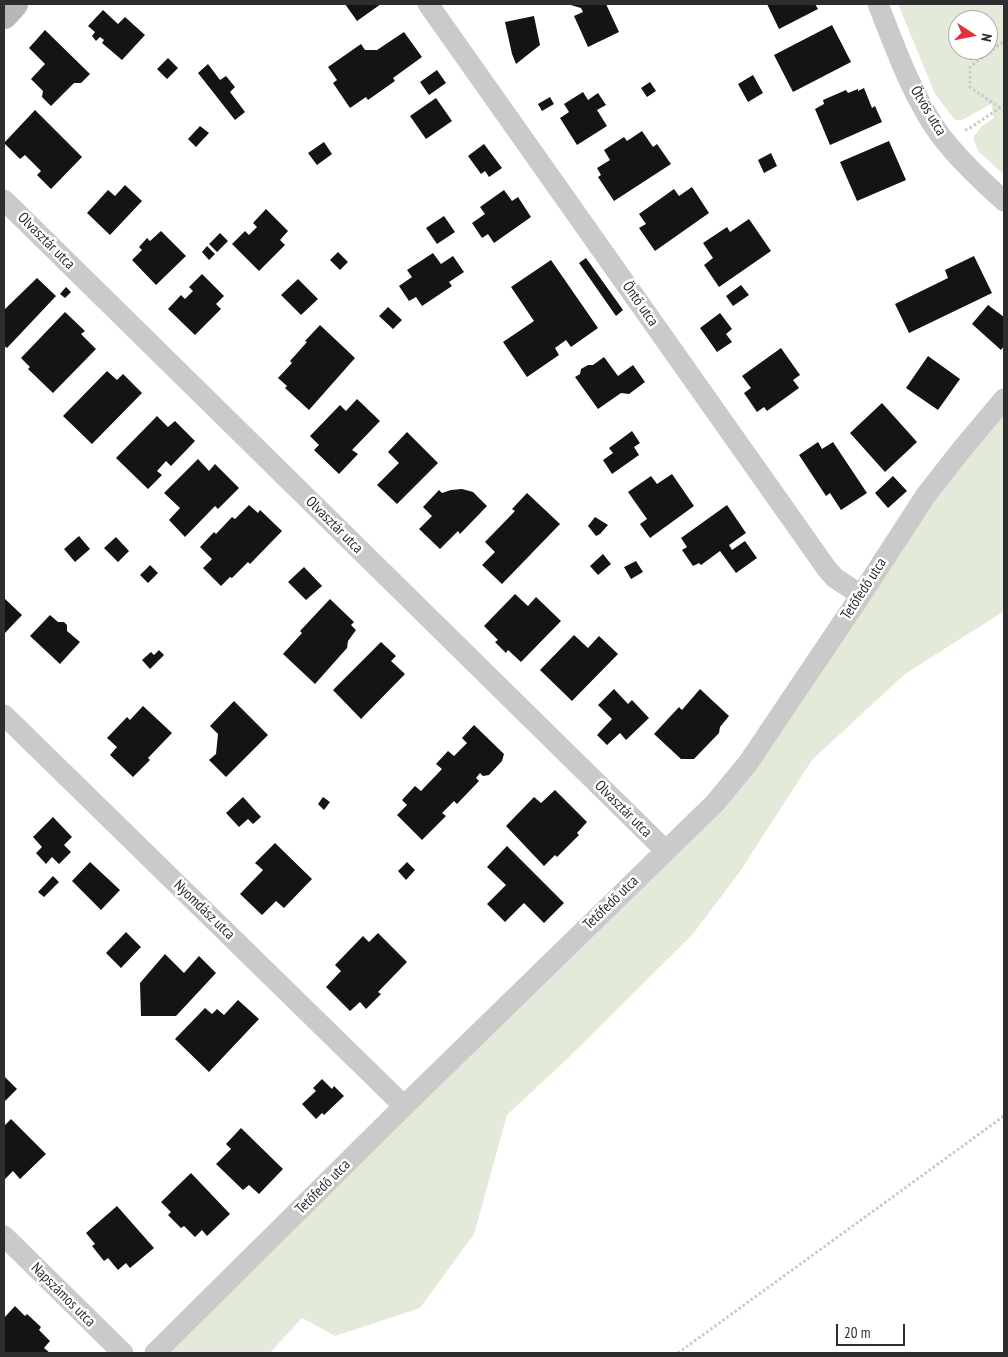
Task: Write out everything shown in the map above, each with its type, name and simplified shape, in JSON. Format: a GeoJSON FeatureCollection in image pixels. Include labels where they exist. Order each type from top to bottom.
{"type":"FeatureCollection","features":[{"type":"Feature","properties":{"kind":"street"},"geometry":{"type":"LineString","coordinates":[[4,14],[14,4]]}},
{"type":"Feature","properties":{"kind":"street","name":"Öntő utca"},"geometry":{"type":"LineString","coordinates":[[428,4],[827,569],[835,578],[861,595]]}},
{"type":"Feature","properties":{"kind":"street","name":"Ötvös utca"},"geometry":{"type":"LineString","coordinates":[[878,4],[919,101],[939,132],[975,175],[1004,201]]}},
{"type":"Feature","properties":{"kind":"street","name":"Olvasztár utca"},"geometry":{"type":"LineString","coordinates":[[4,200],[665,850]]}},
{"type":"Feature","properties":{"kind":"street","name":"Tetőfedő utca"},"geometry":{"type":"LineString","coordinates":[[155,1353],[714,803],[748,763],[926,495],[1004,399]]}},
{"type":"Feature","properties":{"kind":"street","name":"Nyomdász utca"},"geometry":{"type":"LineString","coordinates":[[4,715],[404,1106]]}},
{"type":"Feature","properties":{"kind":"street","name":"Napszámos utca"},"geometry":{"type":"LineString","coordinates":[[4,1236],[123,1353]]}},
{"type":"Feature","properties":{"kind":"path"},"geometry":{"type":"LineString","coordinates":[[1000,108],[970,88],[970,67],[1004,41]]}},
{"type":"Feature","properties":{"kind":"path"},"geometry":{"type":"LineString","coordinates":[[939,132],[970,128],[1004,105]]}},
{"type":"Feature","properties":{"kind":"path"},"geometry":{"type":"LineString","coordinates":[[678,1353],[1004,1116]]}},
{"type":"Feature","properties":{"kind":"green space"},"geometry":{"type":"Polygon","coordinates":[[[898,4],[1004,4],[1004,175],[978,151],[973,138],[981,127],[994,118],[991,104],[962,120],[955,120],[935,94],[898,4]]]}},
{"type":"Feature","properties":{"kind":"green space"},"geometry":{"type":"Polygon","coordinates":[[[1004,399],[1004,611],[905,674],[812,760],[739,873],[692,935],[566,1060],[507,1115],[474,1234],[420,1308],[335,1336],[302,1318],[270,1353],[155,1353],[715,803],[1004,399]]]}},
{"type":"Feature","properties":{"kind":"building"},"geometry":{"type":"Polygon","coordinates":[[[345,4],[381,4],[357,21],[345,4]]]}},
{"type":"Feature","properties":{"kind":"building"},"geometry":{"type":"Polygon","coordinates":[[[567,4],[606,4],[619,32],[588,47],[574,16],[583,12],[581,8],[567,4]]]}},
{"type":"Feature","properties":{"kind":"building"},"geometry":{"type":"Polygon","coordinates":[[[767,4],[815,4],[818,9],[779,29],[767,4]]]}},
{"type":"Feature","properties":{"kind":"building"},"geometry":{"type":"Polygon","coordinates":[[[103,10],[118,24],[125,17],[145,35],[122,60],[102,43],[104,40],[100,37],[96,41],[92,36],[95,32],[88,26],[103,10]]]}},
{"type":"Feature","properties":{"kind":"building"},"geometry":{"type":"Polygon","coordinates":[[[534,16],[540,45],[516,64],[505,22],[534,16]]]}},
{"type":"Feature","properties":{"kind":"building"},"geometry":{"type":"Polygon","coordinates":[[[832,25],[851,62],[793,92],[774,55],[832,25]]]}},
{"type":"Feature","properties":{"kind":"building"},"geometry":{"type":"Polygon","coordinates":[[[45,30],[90,74],[81,83],[74,83],[51,106],[42,97],[43,91],[31,79],[45,64],[29,48],[45,30]]]}},
{"type":"Feature","properties":{"kind":"building"},"geometry":{"type":"Polygon","coordinates":[[[404,32],[422,57],[393,78],[395,81],[368,100],[366,97],[350,108],[333,83],[337,80],[328,67],[361,44],[365,50],[377,50],[404,32]]]}},
{"type":"Feature","properties":{"kind":"building"},"geometry":{"type":"Polygon","coordinates":[[[168,58],[178,68],[167,79],[157,69],[168,58]]]}},
{"type":"Feature","properties":{"kind":"building"},"geometry":{"type":"Polygon","coordinates":[[[208,64],[220,80],[226,76],[235,87],[230,92],[245,112],[235,120],[198,73],[208,64]]]}},
{"type":"Feature","properties":{"kind":"building"},"geometry":{"type":"Polygon","coordinates":[[[437,70],[446,83],[429,95],[420,82],[437,70]]]}},
{"type":"Feature","properties":{"kind":"building"},"geometry":{"type":"Polygon","coordinates":[[[753,75],[763,93],[748,102],[738,84],[753,75]]]}},
{"type":"Feature","properties":{"kind":"building"},"geometry":{"type":"Polygon","coordinates":[[[650,82],[656,91],[647,97],[641,88],[650,82]]]}},
{"type":"Feature","properties":{"kind":"building"},"geometry":{"type":"Polygon","coordinates":[[[864,88],[872,108],[875,106],[882,122],[830,145],[815,109],[824,104],[823,100],[846,90],[848,93],[864,88]]]}},
{"type":"Feature","properties":{"kind":"building"},"geometry":{"type":"Polygon","coordinates":[[[583,92],[588,100],[598,93],[606,105],[597,110],[607,126],[577,145],[560,118],[569,112],[564,104],[583,92]]]}},
{"type":"Feature","properties":{"kind":"building"},"geometry":{"type":"Polygon","coordinates":[[[550,97],[554,104],[542,111],[538,104],[550,97]]]}},
{"type":"Feature","properties":{"kind":"building"},"geometry":{"type":"Polygon","coordinates":[[[436,98],[452,121],[426,139],[410,116],[436,98]]]}},
{"type":"Feature","properties":{"kind":"building"},"geometry":{"type":"Polygon","coordinates":[[[35,110],[82,157],[51,189],[37,175],[41,171],[25,155],[20,159],[4,143],[35,110]]]}},
{"type":"Feature","properties":{"kind":"building"},"geometry":{"type":"Polygon","coordinates":[[[200,126],[209,133],[196,147],[188,139],[200,126]]]}},
{"type":"Feature","properties":{"kind":"building"},"geometry":{"type":"Polygon","coordinates":[[[642,131],[653,147],[657,144],[671,164],[614,201],[598,177],[601,175],[597,168],[610,160],[604,150],[624,137],[627,141],[642,131]]]}},
{"type":"Feature","properties":{"kind":"building"},"geometry":{"type":"Polygon","coordinates":[[[889,141],[906,180],[857,201],[840,162],[889,141]]]}},
{"type":"Feature","properties":{"kind":"building"},"geometry":{"type":"Polygon","coordinates":[[[324,142],[332,154],[317,165],[308,153],[324,142]]]}},
{"type":"Feature","properties":{"kind":"building"},"geometry":{"type":"Polygon","coordinates":[[[484,144],[502,168],[489,177],[485,171],[481,174],[468,156],[484,144]]]}},
{"type":"Feature","properties":{"kind":"building"},"geometry":{"type":"Polygon","coordinates":[[[771,153],[777,166],[764,173],[758,160],[771,153]]]}},
{"type":"Feature","properties":{"kind":"building"},"geometry":{"type":"Polygon","coordinates":[[[125,185],[142,201],[110,235],[87,213],[108,190],[115,196],[125,185]]]}},
{"type":"Feature","properties":{"kind":"building"},"geometry":{"type":"Polygon","coordinates":[[[692,187],[709,213],[655,251],[639,228],[646,224],[639,214],[674,189],[679,196],[692,187]]]}},
{"type":"Feature","properties":{"kind":"building"},"geometry":{"type":"Polygon","coordinates":[[[504,190],[512,201],[518,197],[531,217],[494,243],[488,234],[482,238],[472,223],[485,214],[480,207],[504,190]]]}},
{"type":"Feature","properties":{"kind":"building"},"geometry":{"type":"Polygon","coordinates":[[[266,209],[288,231],[280,240],[285,245],[259,271],[232,244],[245,231],[249,235],[257,227],[253,223],[266,209]]]}},
{"type":"Feature","properties":{"kind":"building"},"geometry":{"type":"Polygon","coordinates":[[[444,216],[455,232],[437,244],[426,228],[444,216]]]}},
{"type":"Feature","properties":{"kind":"building"},"geometry":{"type":"Polygon","coordinates":[[[749,219],[771,251],[719,287],[704,265],[713,258],[703,243],[727,227],[730,232],[749,219]]]}},
{"type":"Feature","properties":{"kind":"building"},"geometry":{"type":"Polygon","coordinates":[[[161,231],[186,256],[156,285],[132,260],[142,250],[139,247],[147,238],[150,241],[161,231]]]}},
{"type":"Feature","properties":{"kind":"building"},"geometry":{"type":"Polygon","coordinates":[[[220,233],[228,241],[217,252],[209,244],[220,233]]]}},
{"type":"Feature","properties":{"kind":"building"},"geometry":{"type":"Polygon","coordinates":[[[207,246],[215,254],[209,260],[202,252],[207,246]]]}},
{"type":"Feature","properties":{"kind":"building"},"geometry":{"type":"Polygon","coordinates":[[[338,252],[348,262],[340,270],[330,260],[338,252]]]}},
{"type":"Feature","properties":{"kind":"building"},"geometry":{"type":"Polygon","coordinates":[[[433,253],[441,264],[453,256],[464,272],[449,282],[452,286],[422,306],[416,297],[409,301],[399,286],[412,277],[407,270],[433,253]]]}},
{"type":"Feature","properties":{"kind":"building"},"geometry":{"type":"Polygon","coordinates":[[[974,256],[992,293],[909,333],[895,304],[948,278],[945,270],[974,256]]]}},
{"type":"Feature","properties":{"kind":"building"},"geometry":{"type":"Polygon","coordinates":[[[586,258],[623,310],[616,316],[579,263],[586,258]]]}},
{"type":"Feature","properties":{"kind":"building"},"geometry":{"type":"Polygon","coordinates":[[[551,260],[598,328],[571,347],[566,340],[555,348],[559,355],[527,377],[503,342],[534,321],[511,287],[551,260]]]}},
{"type":"Feature","properties":{"kind":"building"},"geometry":{"type":"Polygon","coordinates":[[[202,274],[224,296],[216,304],[221,309],[195,335],[168,309],[181,295],[185,299],[193,291],[189,287],[202,274]]]}},
{"type":"Feature","properties":{"kind":"building"},"geometry":{"type":"Polygon","coordinates":[[[37,278],[56,296],[7,348],[4,346],[4,310],[37,278]]]}},
{"type":"Feature","properties":{"kind":"building"},"geometry":{"type":"Polygon","coordinates":[[[298,279],[318,299],[301,315],[281,295],[298,279]]]}},
{"type":"Feature","properties":{"kind":"building"},"geometry":{"type":"Polygon","coordinates":[[[741,285],[749,295],[733,306],[726,296],[741,285]]]}},
{"type":"Feature","properties":{"kind":"building"},"geometry":{"type":"Polygon","coordinates":[[[66,287],[71,292],[65,298],[60,294],[66,287]]]}},
{"type":"Feature","properties":{"kind":"building"},"geometry":{"type":"Polygon","coordinates":[[[988,305],[1004,317],[1004,346],[1001,350],[972,324],[988,305]]]}},
{"type":"Feature","properties":{"kind":"building"},"geometry":{"type":"Polygon","coordinates":[[[388,307],[402,320],[393,329],[379,316],[388,307]]]}},
{"type":"Feature","properties":{"kind":"building"},"geometry":{"type":"Polygon","coordinates":[[[65,312],[85,331],[81,334],[96,349],[53,393],[28,369],[30,367],[21,358],[65,312]]]}},
{"type":"Feature","properties":{"kind":"building"},"geometry":{"type":"Polygon","coordinates":[[[720,313],[732,329],[726,334],[732,342],[717,352],[700,328],[720,313]]]}},
{"type":"Feature","properties":{"kind":"building"},"geometry":{"type":"Polygon","coordinates":[[[320,325],[355,358],[309,410],[285,388],[287,386],[278,378],[292,363],[290,361],[307,342],[305,341],[320,325]]]}},
{"type":"Feature","properties":{"kind":"building"},"geometry":{"type":"Polygon","coordinates":[[[781,348],[800,375],[793,380],[799,388],[767,411],[764,407],[757,412],[744,393],[751,388],[742,376],[781,348]]]}},
{"type":"Feature","properties":{"kind":"building"},"geometry":{"type":"Polygon","coordinates":[[[928,356],[960,379],[938,410],[906,388],[928,356]]]}},
{"type":"Feature","properties":{"kind":"building"},"geometry":{"type":"Polygon","coordinates":[[[604,357],[618,376],[633,365],[645,382],[629,394],[621,393],[598,409],[575,377],[580,374],[581,369],[588,365],[593,365],[604,357]]]}},
{"type":"Feature","properties":{"kind":"building"},"geometry":{"type":"Polygon","coordinates":[[[107,371],[117,380],[123,374],[142,393],[92,444],[63,416],[107,371]]]}},
{"type":"Feature","properties":{"kind":"building"},"geometry":{"type":"Polygon","coordinates":[[[357,399],[380,421],[352,450],[358,454],[339,474],[314,450],[319,445],[310,436],[340,405],[346,411],[357,399]]]}},
{"type":"Feature","properties":{"kind":"building"},"geometry":{"type":"Polygon","coordinates":[[[882,403],[917,442],[885,472],[850,433],[882,403]]]}},
{"type":"Feature","properties":{"kind":"building"},"geometry":{"type":"Polygon","coordinates":[[[157,416],[168,427],[175,421],[195,441],[171,466],[166,461],[157,471],[162,475],[148,489],[116,458],[157,416]]]}},
{"type":"Feature","properties":{"kind":"building"},"geometry":{"type":"Polygon","coordinates":[[[632,431],[640,443],[634,447],[639,455],[612,474],[603,460],[613,453],[609,448],[632,431]]]}},
{"type":"Feature","properties":{"kind":"building"},"geometry":{"type":"Polygon","coordinates":[[[407,432],[438,463],[397,504],[377,485],[399,463],[388,452],[407,432]]]}},
{"type":"Feature","properties":{"kind":"building"},"geometry":{"type":"Polygon","coordinates":[[[818,442],[822,449],[833,442],[867,493],[841,510],[830,493],[826,496],[799,455],[818,442]]]}},
{"type":"Feature","properties":{"kind":"building"},"geometry":{"type":"Polygon","coordinates":[[[198,459],[209,471],[215,464],[239,488],[218,509],[215,506],[185,537],[169,520],[180,508],[164,493],[198,459]]]}},
{"type":"Feature","properties":{"kind":"building"},"geometry":{"type":"Polygon","coordinates":[[[672,474],[694,506],[650,538],[640,524],[647,519],[628,492],[651,476],[657,484],[672,474]]]}},
{"type":"Feature","properties":{"kind":"building"},"geometry":{"type":"Polygon","coordinates":[[[893,476],[907,491],[888,508],[875,493],[893,476]]]}},
{"type":"Feature","properties":{"kind":"building"},"geometry":{"type":"Polygon","coordinates":[[[462,489],[473,492],[487,506],[460,534],[458,531],[440,549],[419,529],[432,516],[423,507],[439,490],[442,493],[462,489]]]}},
{"type":"Feature","properties":{"kind":"building"},"geometry":{"type":"Polygon","coordinates":[[[527,493],[560,524],[502,584],[482,565],[495,552],[485,542],[515,511],[512,509],[527,493]]]}},
{"type":"Feature","properties":{"kind":"building"},"geometry":{"type":"Polygon","coordinates":[[[249,505],[258,513],[260,510],[282,531],[250,564],[248,562],[221,586],[203,568],[212,559],[200,547],[214,532],[216,534],[232,517],[235,519],[249,505]]]}},
{"type":"Feature","properties":{"kind":"building"},"geometry":{"type":"Polygon","coordinates":[[[727,505],[746,533],[729,545],[732,550],[745,541],[757,558],[736,573],[720,551],[701,565],[699,563],[693,566],[682,550],[687,547],[681,538],[727,505]]]}},
{"type":"Feature","properties":{"kind":"building"},"geometry":{"type":"Polygon","coordinates":[[[595,517],[608,525],[596,536],[588,526],[595,517]]]}},
{"type":"Feature","properties":{"kind":"building"},"geometry":{"type":"Polygon","coordinates":[[[79,536],[90,549],[75,562],[64,549],[79,536]]]}},
{"type":"Feature","properties":{"kind":"building"},"geometry":{"type":"Polygon","coordinates":[[[116,537],[129,551],[118,562],[104,548],[116,537]]]}},
{"type":"Feature","properties":{"kind":"building"},"geometry":{"type":"Polygon","coordinates":[[[603,554],[611,564],[598,575],[590,566],[603,554]]]}},
{"type":"Feature","properties":{"kind":"building"},"geometry":{"type":"Polygon","coordinates":[[[636,561],[643,572],[631,579],[624,567],[636,561]]]}},
{"type":"Feature","properties":{"kind":"building"},"geometry":{"type":"Polygon","coordinates":[[[150,565],[158,573],[148,583],[140,575],[150,565]]]}},
{"type":"Feature","properties":{"kind":"building"},"geometry":{"type":"Polygon","coordinates":[[[304,567],[322,586],[306,600],[288,582],[304,567]]]}},
{"type":"Feature","properties":{"kind":"building"},"geometry":{"type":"Polygon","coordinates":[[[515,594],[528,606],[536,597],[561,621],[521,662],[508,650],[506,653],[495,642],[498,640],[484,626],[515,594]]]}},
{"type":"Feature","properties":{"kind":"building"},"geometry":{"type":"Polygon","coordinates":[[[4,598],[22,615],[4,634],[4,598]]]}},
{"type":"Feature","properties":{"kind":"building"},"geometry":{"type":"Polygon","coordinates":[[[330,599],[354,622],[351,625],[356,630],[348,641],[347,648],[315,684],[283,654],[302,633],[300,631],[330,599]]]}},
{"type":"Feature","properties":{"kind":"building"},"geometry":{"type":"Polygon","coordinates":[[[50,615],[58,622],[64,622],[67,625],[67,631],[80,642],[60,664],[30,636],[50,615]]]}},
{"type":"Feature","properties":{"kind":"building"},"geometry":{"type":"Polygon","coordinates":[[[574,635],[588,648],[599,636],[618,654],[572,701],[540,670],[574,635]]]}},
{"type":"Feature","properties":{"kind":"building"},"geometry":{"type":"Polygon","coordinates":[[[381,642],[396,656],[391,661],[405,674],[361,719],[333,690],[381,642]]]}},
{"type":"Feature","properties":{"kind":"building"},"geometry":{"type":"Polygon","coordinates":[[[159,650],[164,655],[150,669],[142,660],[151,652],[154,655],[159,650]]]}},
{"type":"Feature","properties":{"kind":"building"},"geometry":{"type":"Polygon","coordinates":[[[614,689],[628,704],[632,700],[649,718],[626,740],[620,733],[607,745],[597,735],[612,719],[598,705],[614,689]]]}},
{"type":"Feature","properties":{"kind":"building"},"geometry":{"type":"Polygon","coordinates":[[[700,689],[729,716],[720,727],[719,733],[694,759],[681,759],[654,734],[679,707],[682,710],[700,689]]]}},
{"type":"Feature","properties":{"kind":"building"},"geometry":{"type":"Polygon","coordinates":[[[234,701],[268,735],[226,777],[209,760],[216,754],[218,734],[210,726],[234,701]]]}},
{"type":"Feature","properties":{"kind":"building"},"geometry":{"type":"Polygon","coordinates":[[[143,706],[172,733],[133,777],[110,755],[117,747],[107,738],[127,717],[130,720],[143,706]]]}},
{"type":"Feature","properties":{"kind":"building"},"geometry":{"type":"Polygon","coordinates":[[[474,725],[504,754],[502,761],[489,775],[483,776],[480,773],[476,778],[479,781],[457,804],[454,801],[442,813],[446,816],[422,840],[397,815],[407,805],[402,800],[415,786],[421,791],[442,769],[436,764],[448,751],[454,756],[467,743],[462,738],[474,725]]]}},
{"type":"Feature","properties":{"kind":"building"},"geometry":{"type":"Polygon","coordinates":[[[555,790],[587,822],[577,833],[579,835],[557,857],[555,855],[544,866],[506,826],[534,797],[541,803],[555,790]]]}},
{"type":"Feature","properties":{"kind":"building"},"geometry":{"type":"Polygon","coordinates":[[[243,797],[261,817],[253,824],[248,819],[239,827],[226,813],[243,797]]]}},
{"type":"Feature","properties":{"kind":"building"},"geometry":{"type":"Polygon","coordinates":[[[323,797],[330,802],[324,810],[318,804],[323,797]]]}},
{"type":"Feature","properties":{"kind":"building"},"geometry":{"type":"Polygon","coordinates":[[[53,817],[72,837],[64,845],[71,852],[59,864],[52,857],[46,864],[36,853],[42,847],[33,837],[53,817]]]}},
{"type":"Feature","properties":{"kind":"building"},"geometry":{"type":"Polygon","coordinates":[[[275,843],[312,879],[284,908],[276,901],[262,915],[240,894],[263,870],[255,863],[275,843]]]}},
{"type":"Feature","properties":{"kind":"building"},"geometry":{"type":"Polygon","coordinates":[[[507,846],[564,903],[544,923],[524,903],[505,922],[487,904],[506,885],[487,867],[507,846]]]}},
{"type":"Feature","properties":{"kind":"building"},"geometry":{"type":"Polygon","coordinates":[[[90,862],[120,890],[101,910],[72,881],[90,862]]]}},
{"type":"Feature","properties":{"kind":"building"},"geometry":{"type":"Polygon","coordinates":[[[407,862],[415,870],[406,880],[398,871],[407,862]]]}},
{"type":"Feature","properties":{"kind":"building"},"geometry":{"type":"Polygon","coordinates":[[[53,876],[59,882],[44,897],[38,892],[53,876]]]}},
{"type":"Feature","properties":{"kind":"building"},"geometry":{"type":"Polygon","coordinates":[[[126,932],[141,947],[121,968],[106,953],[126,932]]]}},
{"type":"Feature","properties":{"kind":"building"},"geometry":{"type":"Polygon","coordinates":[[[378,933],[407,962],[378,992],[381,994],[366,1009],[360,1002],[350,1011],[326,987],[341,971],[335,965],[363,936],[369,942],[378,933]]]}},
{"type":"Feature","properties":{"kind":"building"},"geometry":{"type":"Polygon","coordinates":[[[165,954],[184,973],[199,956],[216,973],[176,1016],[141,1016],[140,983],[165,954]]]}},
{"type":"Feature","properties":{"kind":"building"},"geometry":{"type":"Polygon","coordinates":[[[238,1000],[259,1019],[209,1072],[175,1039],[205,1008],[212,1014],[217,1009],[224,1015],[238,1000]]]}},
{"type":"Feature","properties":{"kind":"building"},"geometry":{"type":"Polygon","coordinates":[[[4,1076],[17,1089],[4,1102],[4,1076]]]}},
{"type":"Feature","properties":{"kind":"building"},"geometry":{"type":"Polygon","coordinates":[[[322,1079],[332,1089],[334,1086],[344,1096],[324,1115],[322,1113],[316,1119],[302,1104],[316,1091],[313,1088],[322,1079]]]}},
{"type":"Feature","properties":{"kind":"building"},"geometry":{"type":"Polygon","coordinates":[[[11,1119],[46,1154],[20,1179],[13,1171],[4,1180],[4,1126],[11,1119]]]}},
{"type":"Feature","properties":{"kind":"building"},"geometry":{"type":"Polygon","coordinates":[[[241,1128],[283,1169],[259,1194],[249,1185],[243,1190],[216,1164],[231,1149],[226,1144],[241,1128]]]}},
{"type":"Feature","properties":{"kind":"building"},"geometry":{"type":"Polygon","coordinates":[[[191,1173],[230,1214],[207,1236],[202,1230],[195,1237],[184,1226],[181,1228],[168,1215],[171,1212],[161,1202],[191,1173]]]}},
{"type":"Feature","properties":{"kind":"building"},"geometry":{"type":"Polygon","coordinates":[[[117,1206],[154,1248],[130,1268],[126,1263],[118,1270],[108,1258],[104,1261],[92,1246],[95,1244],[86,1233],[117,1206]]]}},
{"type":"Feature","properties":{"kind":"building"},"geometry":{"type":"Polygon","coordinates":[[[15,1306],[41,1327],[39,1330],[50,1341],[44,1348],[50,1353],[4,1353],[4,1318],[15,1306]]]}}]}
